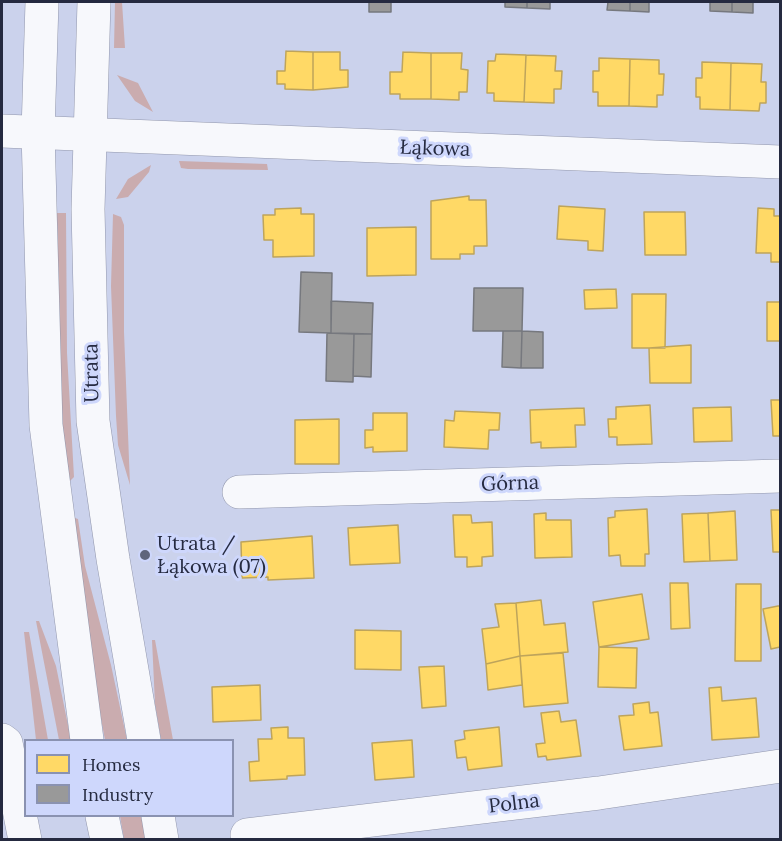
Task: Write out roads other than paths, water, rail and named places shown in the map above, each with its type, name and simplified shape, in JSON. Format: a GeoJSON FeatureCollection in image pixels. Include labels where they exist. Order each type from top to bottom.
{"type":"FeatureCollection","features":[{"type":"Feature","properties":{"kind":"street"},"geometry":{"type":"LineString","coordinates":[[42,2],[38,132],[46,424],[87,739]]}},
{"type":"Feature","properties":{"kind":"street","name":"Utrata"},"geometry":{"type":"LineString","coordinates":[[94,2],[88,209],[93,421],[113,559],[144,739]]}},
{"type":"Feature","properties":{"kind":"street","name":"Łąkowa"},"geometry":{"type":"LineString","coordinates":[[2,131],[780,162]]}},
{"type":"Feature","properties":{"kind":"street","name":"Górna"},"geometry":{"type":"LineString","coordinates":[[239,492],[780,476]]}},
{"type":"Feature","properties":{"kind":"street"},"geometry":{"type":"LineString","coordinates":[[2,740],[6,743],[25,840]]}},
{"type":"Feature","properties":{"kind":"street","name":"Polna"},"geometry":{"type":"LineString","coordinates":[[247,835],[599,794],[780,765]]}},
{"type":"Feature","properties":{"kind":"street"},"geometry":{"type":"LineString","coordinates":[[102,817],[107,840]]}},
{"type":"Feature","properties":{"kind":"street"},"geometry":{"type":"LineString","coordinates":[[158,817],[162,840]]}},
{"type":"Feature","properties":{"kind":"place","name":"Utrata / Łąkowa (07)"},"geometry":{"type":"Point","coordinates":[145,555]}}]}
